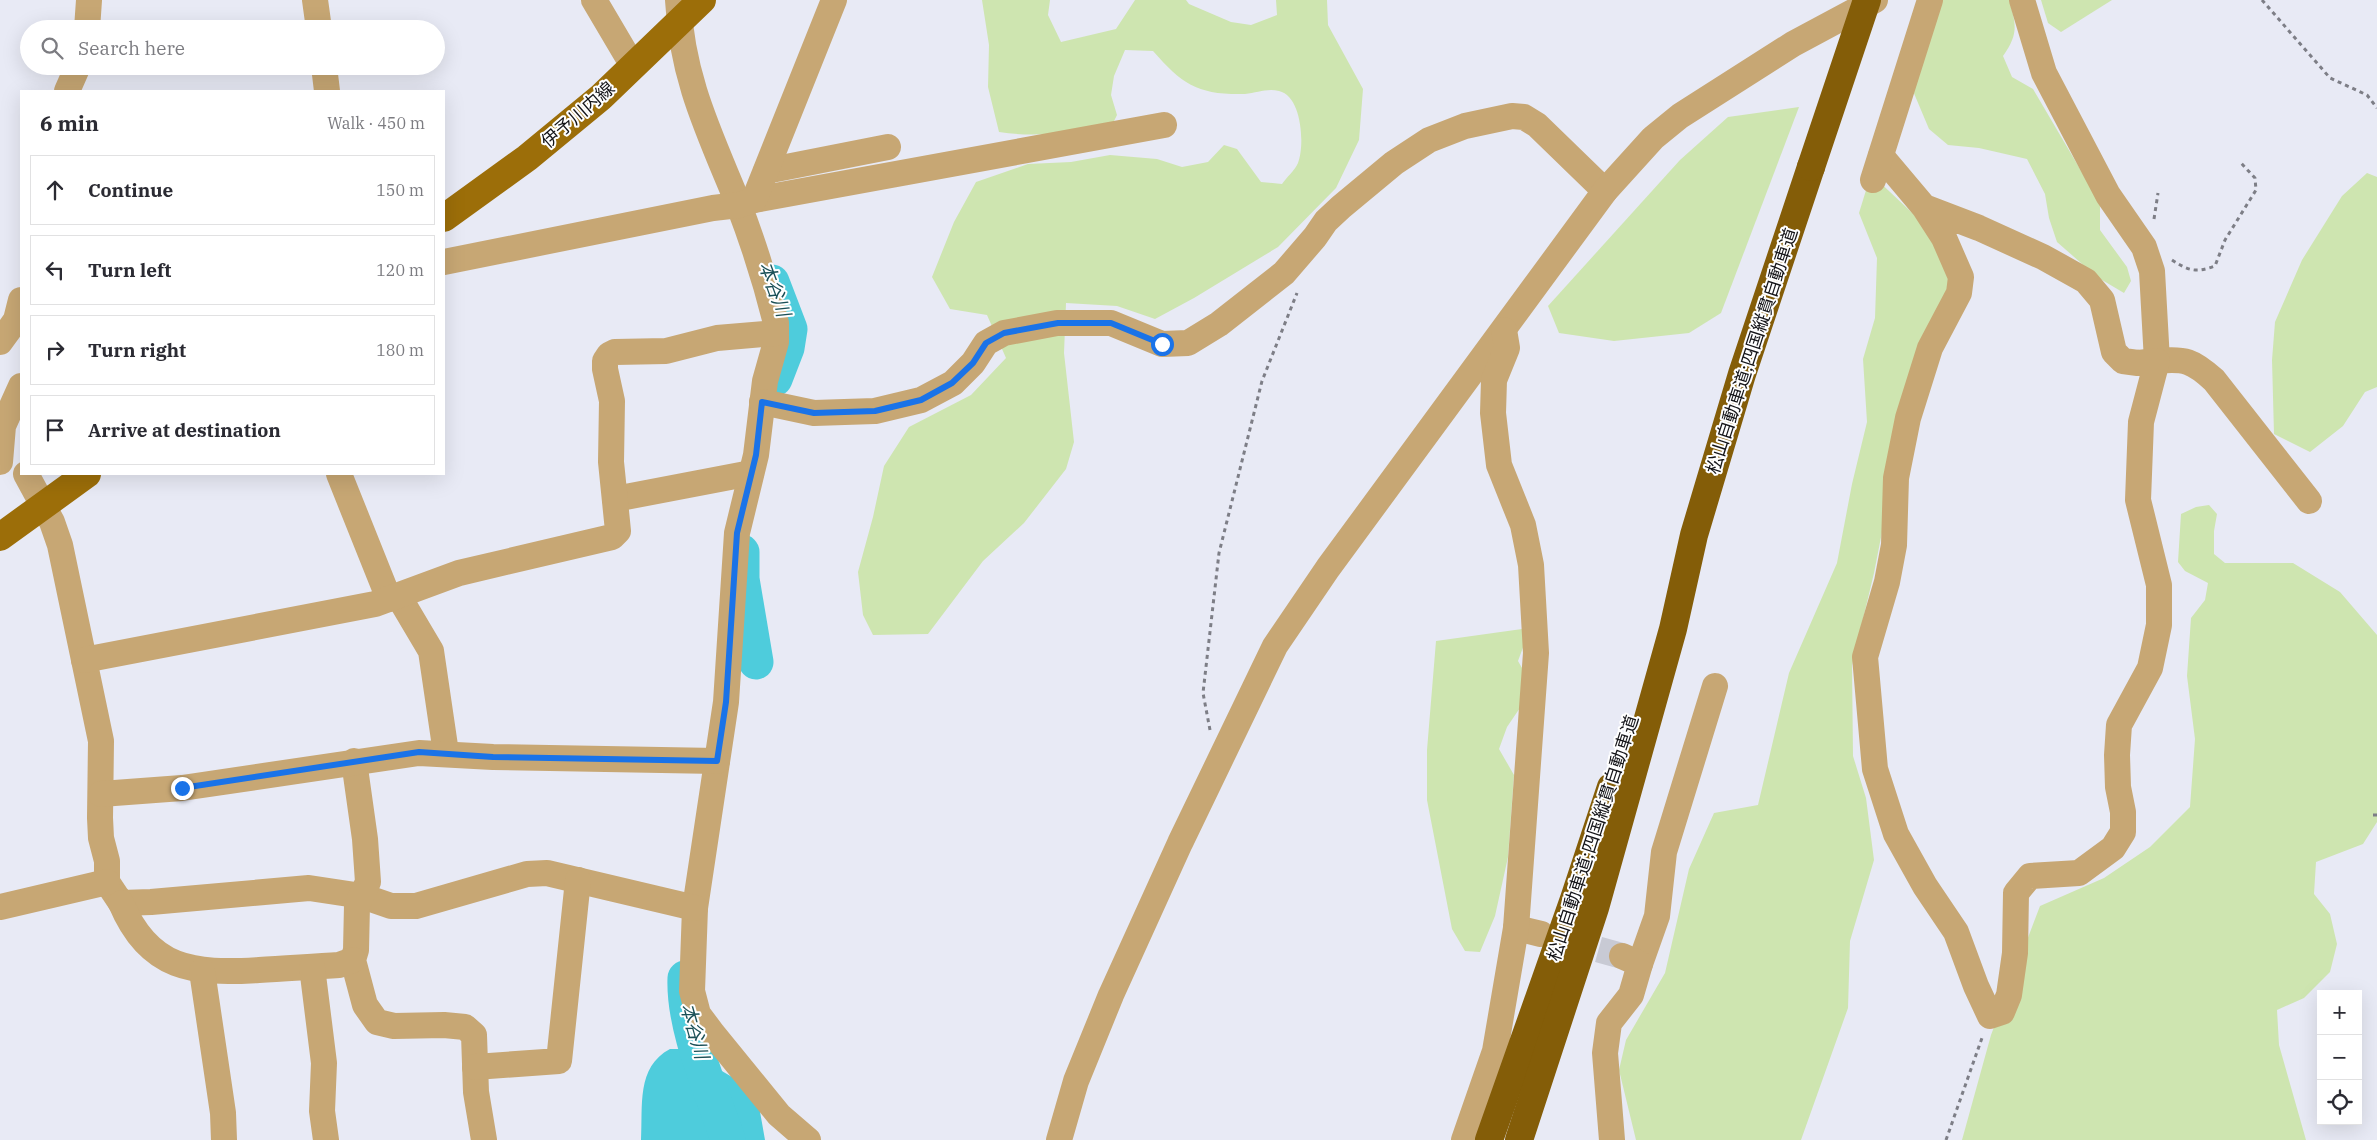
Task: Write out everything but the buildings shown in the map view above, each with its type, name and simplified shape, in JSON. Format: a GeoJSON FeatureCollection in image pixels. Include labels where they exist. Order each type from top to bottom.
{"type":"FeatureCollection","features":[{"type":"Feature","properties":{"kind":"highway","name":"松山自動車道;四国縦貫自動車道"},"geometry":{"type":"LineString","coordinates":[[1519,1140],[1595,908],[1670,638],[1694,535],[1742,374],[1867,0]]}},
{"type":"Feature","properties":{"kind":"highway","name":"松山自動車道;四国縦貫自動車道"},"geometry":{"type":"LineString","coordinates":[[1489,1140],[1574,900],[1661,624],[1694,535]]}},
{"type":"Feature","properties":{"kind":"main road","name":"伊予川内線"},"geometry":{"type":"LineString","coordinates":[[445,217],[527,158],[601,97],[633,66],[678,11],[702,0]]}},
{"type":"Feature","properties":{"kind":"main road"},"geometry":{"type":"LineString","coordinates":[[0,537],[86,475]]}},
{"type":"Feature","properties":{"kind":"street"},"geometry":{"type":"LineString","coordinates":[[88,20],[89,0]]}},
{"type":"Feature","properties":{"kind":"street"},"geometry":{"type":"LineString","coordinates":[[315,0],[318,20]]}},
{"type":"Feature","properties":{"kind":"street"},"geometry":{"type":"LineString","coordinates":[[594,0],[633,66]]}},
{"type":"Feature","properties":{"kind":"street"},"geometry":{"type":"LineString","coordinates":[[747,203],[766,171],[834,0]]}},
{"type":"Feature","properties":{"kind":"street"},"geometry":{"type":"LineString","coordinates":[[1059,1140],[1076,1081],[1111,995],[1180,843],[1275,646],[1328,568],[1605,191],[1653,138],[1680,116],[1792,44],[1875,0]]}},
{"type":"Feature","properties":{"kind":"street"},"geometry":{"type":"LineString","coordinates":[[1930,0],[1877,168],[1924,207],[1944,238],[1961,277],[1959,293],[1930,348],[1908,418],[1896,478],[1894,545],[1886,582],[1865,657],[1866,682],[1872,722],[1875,769],[1896,834],[1925,886],[1956,932],[1976,986],[1990,1016],[2002,1012],[2009,995],[2015,953],[2016,893],[2030,876],[2079,873],[2113,848],[2123,832],[2123,812],[2118,787],[2117,755],[2119,725],[2150,668],[2159,625],[2160,585],[2138,500],[2141,422],[2157,361],[2152,270],[2144,247],[2108,195],[2044,73],[2022,0]]}},
{"type":"Feature","properties":{"kind":"street"},"geometry":{"type":"LineString","coordinates":[[678,11],[684,59],[703,123],[747,203],[776,333],[762,402],[756,455],[737,533],[726,702],[695,908],[692,991],[698,1014],[780,1128],[808,1140]]}},
{"type":"Feature","properties":{"kind":"street"},"geometry":{"type":"LineString","coordinates":[[67,90],[74,75]]}},
{"type":"Feature","properties":{"kind":"street"},"geometry":{"type":"LineString","coordinates":[[325,75],[327,90]]}},
{"type":"Feature","properties":{"kind":"street"},"geometry":{"type":"LineString","coordinates":[[762,402],[814,413],[875,411],[921,400],[952,383],[973,363],[986,343],[1004,333],[1058,323],[1111,323],[1162,344],[1188,343],[1219,324],[1284,272],[1315,238],[1326,221],[1394,162],[1429,140],[1465,126],[1512,116],[1524,117],[1537,125],[1605,191]]}},
{"type":"Feature","properties":{"kind":"street"},"geometry":{"type":"LineString","coordinates":[[445,262],[714,208],[1164,125]]}},
{"type":"Feature","properties":{"kind":"street"},"geometry":{"type":"LineString","coordinates":[[766,171],[888,146]]}},
{"type":"Feature","properties":{"kind":"street"},"geometry":{"type":"LineString","coordinates":[[1924,207],[1979,228],[2043,258],[2086,281],[2102,300],[2114,352],[2123,360],[2138,363],[2175,359],[2188,361],[2198,366],[2214,380],[2309,501]]}},
{"type":"Feature","properties":{"kind":"street"},"geometry":{"type":"LineString","coordinates":[[0,342],[16,320],[20,304]]}},
{"type":"Feature","properties":{"kind":"street"},"geometry":{"type":"LineString","coordinates":[[1464,1140],[1496,1051],[1516,928],[1536,653],[1531,565],[1523,525],[1499,465],[1493,412],[1494,380],[1507,348],[1504,329]]}},
{"type":"Feature","properties":{"kind":"street"},"geometry":{"type":"LineString","coordinates":[[84,660],[375,604],[459,573],[612,537],[618,531],[611,462],[612,401],[605,369],[605,361],[608,355],[615,352],[666,351],[717,338],[776,333]]}},
{"type":"Feature","properties":{"kind":"street"},"geometry":{"type":"LineString","coordinates":[[0,462],[2,422],[20,388]]}},
{"type":"Feature","properties":{"kind":"street"},"geometry":{"type":"LineString","coordinates":[[2,422],[20,463]]}},
{"type":"Feature","properties":{"kind":"street"},"geometry":{"type":"LineString","coordinates":[[615,499],[751,473]]}},
{"type":"Feature","properties":{"kind":"street"},"geometry":{"type":"LineString","coordinates":[[26,475],[52,522],[60,545],[101,741],[101,838],[114,893],[130,925],[160,956],[178,965],[202,971],[225,972],[338,965],[353,960]]}},
{"type":"Feature","properties":{"kind":"street"},"geometry":{"type":"LineString","coordinates":[[339,475],[394,598],[432,651],[446,753]]}},
{"type":"Feature","properties":{"kind":"street"},"geometry":{"type":"LineString","coordinates":[[1612,1140],[1605,1053],[1609,1023],[1631,995],[1631,960],[1657,916],[1664,852],[1715,686]]}},
{"type":"Feature","properties":{"kind":"street"},"geometry":{"type":"LineString","coordinates":[[101,794],[182,788],[419,752],[493,757],[717,761]]}},
{"type":"Feature","properties":{"kind":"street"},"geometry":{"type":"LineString","coordinates":[[354,761],[365,839],[368,882],[357,905],[356,950],[353,960],[364,1004],[376,1022],[394,1026],[465,1027],[474,1035],[476,1092],[484,1140]]}},
{"type":"Feature","properties":{"kind":"street"},"geometry":{"type":"LineString","coordinates":[[0,907],[114,893],[309,888],[362,896],[391,906],[403,907],[416,906],[526,874],[547,873],[695,908]]}},
{"type":"Feature","properties":{"kind":"street"},"geometry":{"type":"LineString","coordinates":[[475,1067],[559,1061],[578,880]]}},
{"type":"Feature","properties":{"kind":"street"},"geometry":{"type":"LineString","coordinates":[[1516,928],[1541,934]]}},
{"type":"Feature","properties":{"kind":"street"},"geometry":{"type":"LineString","coordinates":[[312,966],[324,1063],[322,1110],[326,1140]]}},
{"type":"Feature","properties":{"kind":"street"},"geometry":{"type":"LineString","coordinates":[[202,971],[223,1113],[224,1140]]}},
{"type":"Feature","properties":{"kind":"path"},"geometry":{"type":"LineString","coordinates":[[2262,0],[2330,78],[2367,96],[2377,108]]}},
{"type":"Feature","properties":{"kind":"path"},"geometry":{"type":"LineString","coordinates":[[2171,259],[2186,269],[2203,270],[2216,266],[2225,240],[2256,190],[2255,178],[2242,163]]}},
{"type":"Feature","properties":{"kind":"path"},"geometry":{"type":"LineString","coordinates":[[2154,223],[2158,193]]}},
{"type":"Feature","properties":{"kind":"path"},"geometry":{"type":"LineString","coordinates":[[1212,734],[1208,726],[1203,693],[1219,553],[1262,382],[1297,292]]}},
{"type":"Feature","properties":{"kind":"path"},"geometry":{"type":"LineString","coordinates":[[1946,1140],[1990,1016]]}},
{"type":"Feature","properties":{"kind":"green space"},"geometry":{"type":"Polygon","coordinates":[[[982,0],[1050,0],[1048,15],[1061,42],[1116,29],[1135,0],[1186,0],[1189,4],[1231,22],[1251,25],[1277,15],[1276,0],[1327,0],[1328,25],[1363,89],[1359,140],[1336,188],[1278,247],[1194,298],[1155,319],[1117,306],[1066,303],[1064,353],[1074,442],[1066,469],[1024,523],[983,561],[928,634],[873,635],[863,615],[858,572],[884,466],[909,427],[971,395],[1006,358],[987,315],[950,309],[932,277],[954,222],[976,182],[1028,164],[1071,162],[1110,155],[1157,159],[1182,167],[1208,162],[1224,145],[1237,149],[1261,182],[1282,184],[1297,166],[1300,155],[1300,122],[1293,102],[1287,95],[1275,90],[1229,94],[1203,90],[1183,80],[1153,51],[1125,50],[1114,76],[1111,95],[1117,115],[1111,127],[1041,134],[999,132],[988,87],[989,45],[982,0]]]}},
{"type":"Feature","properties":{"kind":"green space"},"geometry":{"type":"Polygon","coordinates":[[[1942,0],[2009,0],[2015,29],[2012,41],[2003,56],[2012,77],[2033,89],[2100,203],[2100,230],[2127,267],[2131,281],[2124,293],[2097,277],[2057,242],[2049,218],[2045,194],[2027,159],[1979,148],[1948,145],[1929,129],[1913,91],[1942,0]]]}},
{"type":"Feature","properties":{"kind":"green space"},"geometry":{"type":"Polygon","coordinates":[[[2041,0],[2112,0],[2061,32],[2048,23],[2041,0]]]}},
{"type":"Feature","properties":{"kind":"green space"},"geometry":{"type":"Polygon","coordinates":[[[1799,107],[1721,313],[1689,333],[1614,341],[1559,333],[1548,306],[1680,160],[1728,117],[1799,107]]]}},
{"type":"Feature","properties":{"kind":"green space"},"geometry":{"type":"Polygon","coordinates":[[[2367,173],[2377,177],[2377,387],[2365,392],[2343,426],[2310,452],[2274,434],[2272,360],[2275,322],[2302,260],[2342,196],[2367,173]]]}},
{"type":"Feature","properties":{"kind":"green space"},"geometry":{"type":"Polygon","coordinates":[[[1871,174],[1926,226],[1951,281],[1908,399],[1874,573],[1852,665],[1853,756],[1866,798],[1874,860],[1850,941],[1848,1008],[1801,1140],[1636,1140],[1619,1070],[1626,1040],[1665,973],[1689,869],[1714,813],[1758,805],[1789,673],[1837,563],[1852,484],[1867,422],[1863,359],[1875,318],[1877,258],[1859,213],[1871,174]]]}},
{"type":"Feature","properties":{"kind":"green space"},"geometry":{"type":"Polygon","coordinates":[[[2209,505],[2217,514],[2214,531],[2214,554],[2225,563],[2293,563],[2340,592],[2377,635],[2377,822],[2363,844],[2316,862],[2314,894],[2330,914],[2337,944],[2330,972],[2304,998],[2277,1010],[2279,1045],[2306,1140],[1962,1140],[1991,1035],[2040,906],[2104,878],[2150,847],[2190,807],[2195,739],[2187,676],[2191,618],[2205,600],[2208,583],[2185,571],[2178,562],[2181,514],[2196,507],[2209,505]]]}},
{"type":"Feature","properties":{"kind":"green space"},"geometry":{"type":"Polygon","coordinates":[[[1522,629],[1525,642],[1518,661],[1530,682],[1526,699],[1507,727],[1499,749],[1514,775],[1508,857],[1495,916],[1480,952],[1465,951],[1452,929],[1427,800],[1427,750],[1436,641],[1522,629]]]}},
{"type":"Feature","properties":{"kind":"water"},"geometry":{"type":"Polygon","coordinates":[[[670,1049],[684,1049],[739,1081],[759,1106],[765,1140],[641,1140],[642,1101],[646,1077],[651,1066],[670,1049]]]}},
{"type":"Feature","properties":{"kind":"waterway","name":"本谷川"},"geometry":{"type":"LineString","coordinates":[[772,282],[790,329],[787,348],[775,379]]}},
{"type":"Feature","properties":{"kind":"waterway","name":"本谷川"},"geometry":{"type":"LineString","coordinates":[[742,552],[742,579],[756,662]]}},
{"type":"Feature","properties":{"kind":"waterway","name":"本谷川"},"geometry":{"type":"LineString","coordinates":[[685,978],[686,998],[694,1039],[728,1140]]}},
{"type":"Feature","properties":{"kind":"tunnel"},"geometry":{"type":"LineString","coordinates":[[1561,939],[1622,956]]}},
{"type":"Feature","properties":{"kind":"route"},"geometry":{"type":"LineString","coordinates":[[182,788],[419,752],[493,757],[717,761],[726,702],[737,533],[756,455],[762,402],[814,413],[875,411],[921,400],[952,383],[973,363],[986,343],[1004,333],[1058,323],[1111,323],[1162,344]]}}]}
